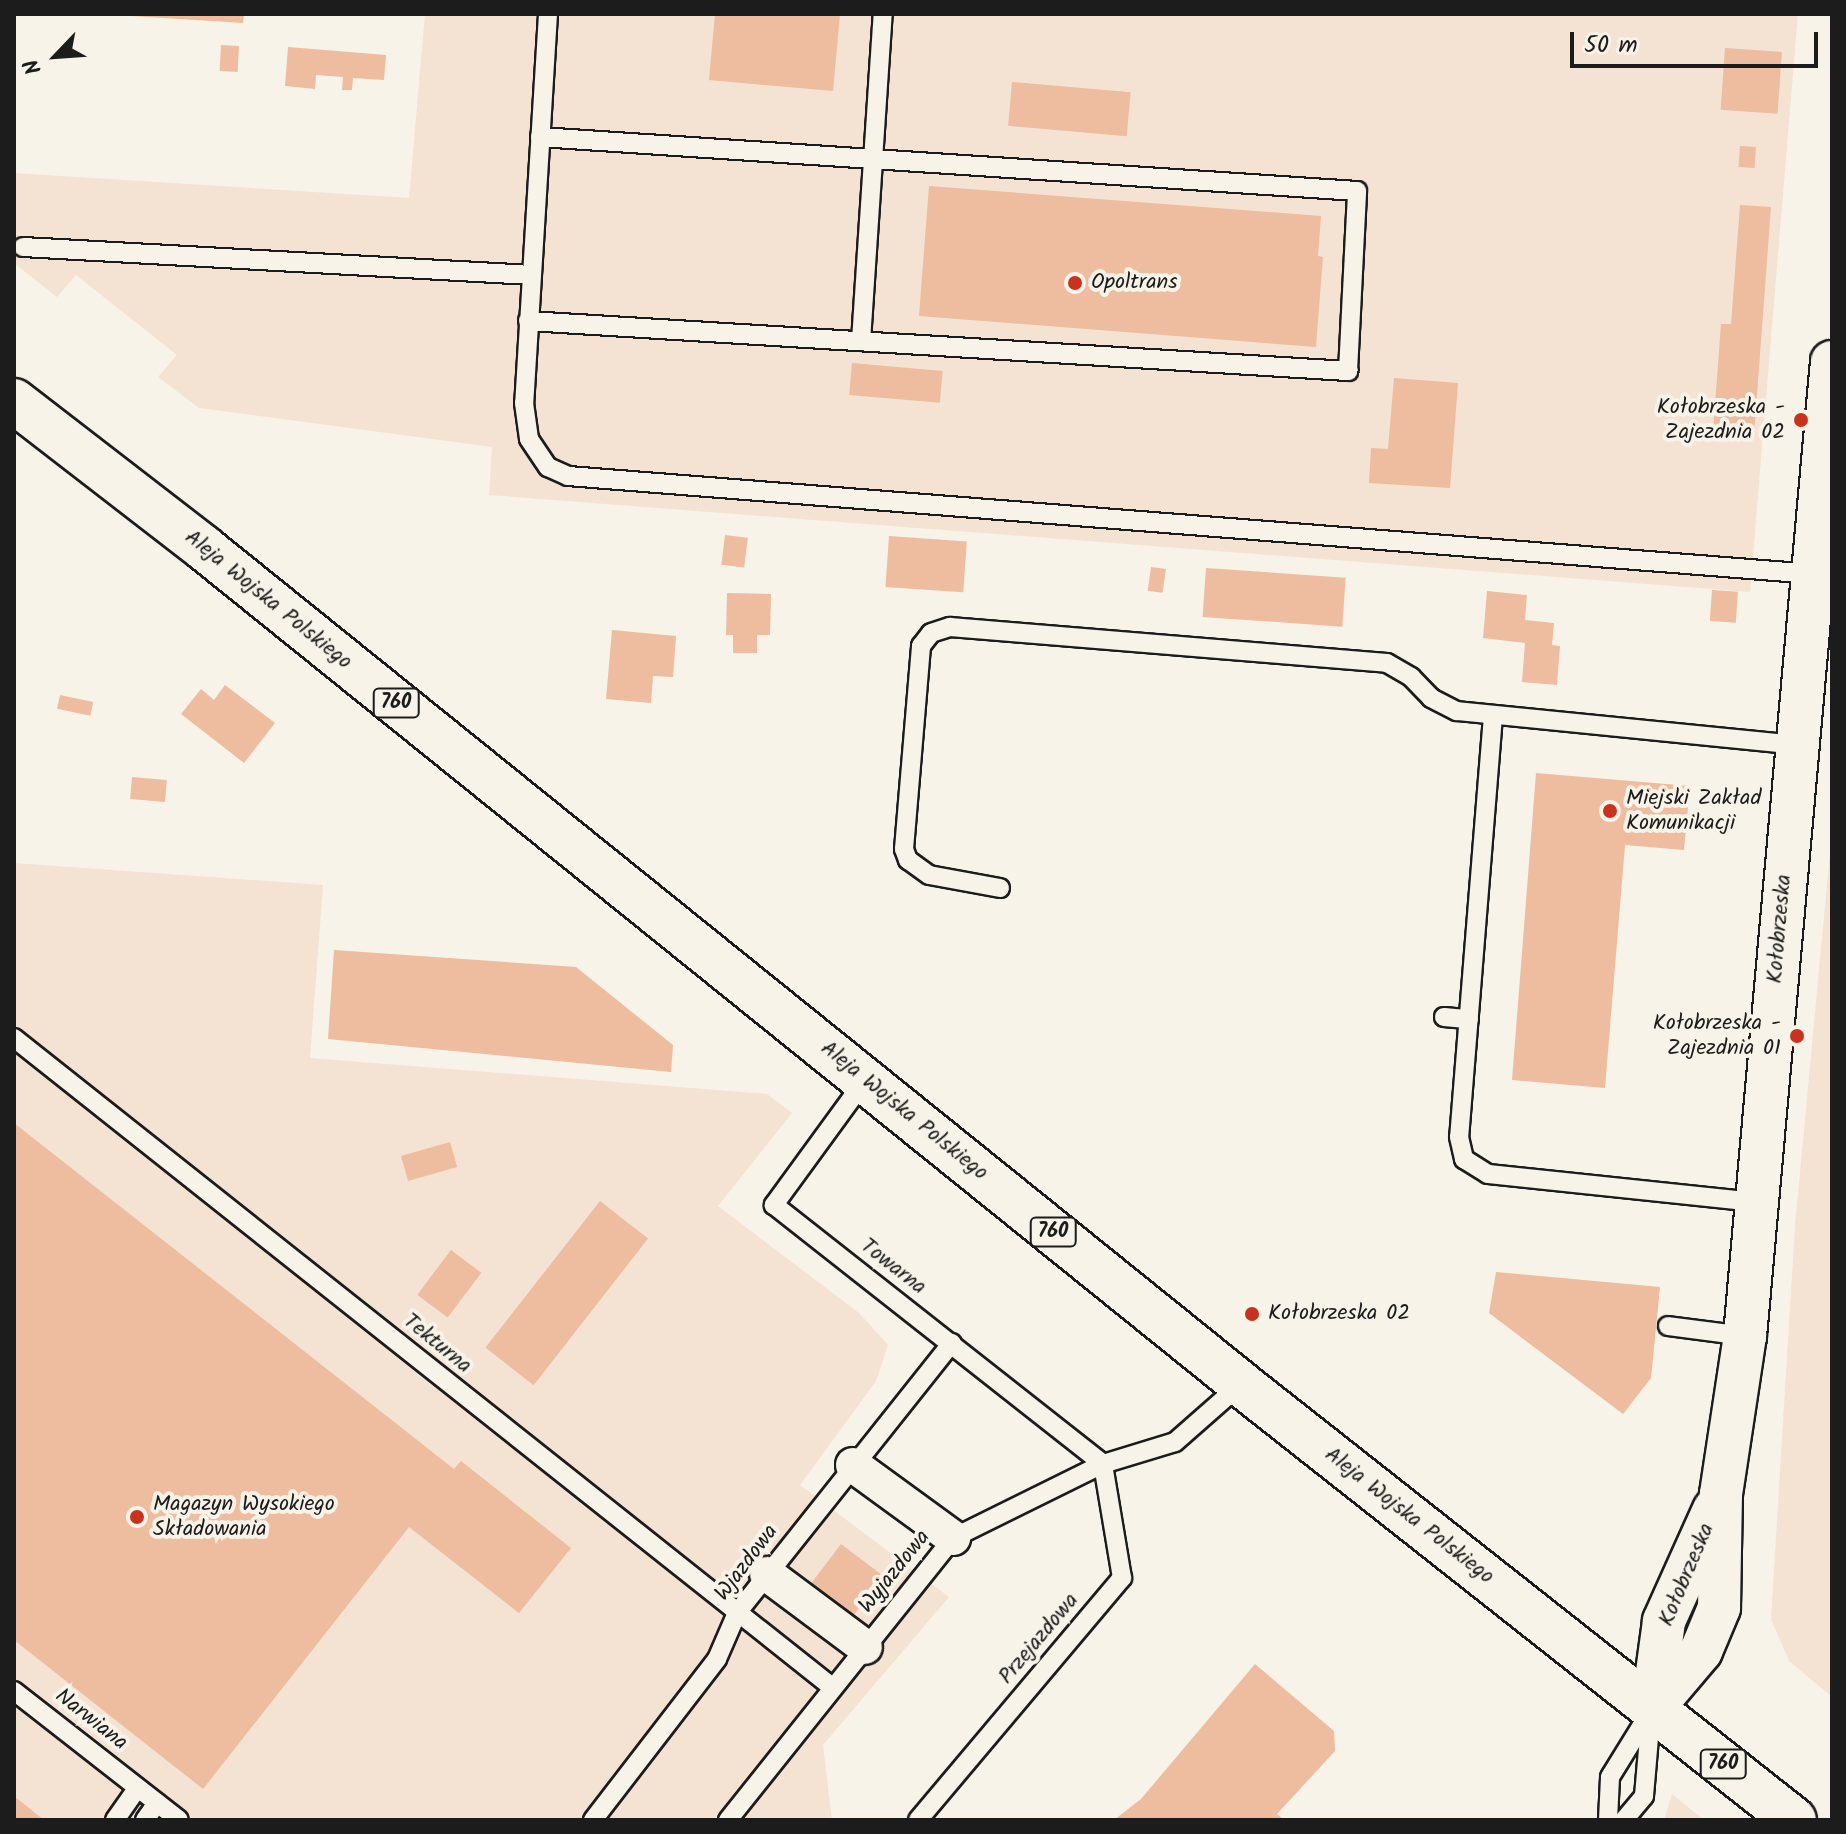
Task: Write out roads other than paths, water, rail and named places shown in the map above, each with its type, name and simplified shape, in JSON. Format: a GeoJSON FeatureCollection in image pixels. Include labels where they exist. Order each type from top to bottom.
{"type":"FeatureCollection","features":[{"type":"Feature","properties":{"kind":"main road","name":"Aleja Wojska Polskiego"},"geometry":{"type":"LineString","coordinates":[[14,401],[204,548],[1241,1384],[1794,1820]]}},
{"type":"Feature","properties":{"kind":"street","name":"Kołobrzeska"},"geometry":{"type":"LineString","coordinates":[[1652,1709],[1664,1621],[1721,1494],[1745,1336],[1832,362]]}},
{"type":"Feature","properties":{"kind":"street"},"geometry":{"type":"LineString","coordinates":[[853,1465],[953,1538]]}},
{"type":"Feature","properties":{"kind":"street"},"geometry":{"type":"LineString","coordinates":[[767,1574],[865,1647]]}},
{"type":"Feature","properties":{"kind":"lane"},"geometry":{"type":"LineString","coordinates":[[548,14],[524,403],[529,439],[548,467],[568,476],[1812,574]]}},
{"type":"Feature","properties":{"kind":"lane"},"geometry":{"type":"LineString","coordinates":[[861,341],[883,14]]}},
{"type":"Feature","properties":{"kind":"lane"},"geometry":{"type":"LineString","coordinates":[[528,321],[1348,371],[1357,191],[540,137]]}},
{"type":"Feature","properties":{"kind":"lane"},"geometry":{"type":"LineString","coordinates":[[23,247],[531,275]]}},
{"type":"Feature","properties":{"kind":"lane"},"geometry":{"type":"LineString","coordinates":[[1000,888],[929,875],[908,860],[904,849],[921,646],[931,633],[950,627],[1387,663],[1411,677],[1431,698],[1457,711],[1797,745]]}},
{"type":"Feature","properties":{"kind":"lane"},"geometry":{"type":"LineString","coordinates":[[1493,716],[1459,1137],[1464,1159],[1475,1169],[1488,1174],[1756,1202]]}},
{"type":"Feature","properties":{"kind":"lane"},"geometry":{"type":"LineString","coordinates":[[1444,1017],[1469,1019]]}},
{"type":"Feature","properties":{"kind":"lane","name":"Tekturna"},"geometry":{"type":"LineString","coordinates":[[14,1038],[832,1687]]}},
{"type":"Feature","properties":{"kind":"lane","name":"Towarna"},"geometry":{"type":"LineString","coordinates":[[865,1080],[774,1205],[1103,1464]]}},
{"type":"Feature","properties":{"kind":"lane"},"geometry":{"type":"LineString","coordinates":[[1668,1326],[1745,1336]]}},
{"type":"Feature","properties":{"kind":"lane","name":"Wjazdowa"},"geometry":{"type":"LineString","coordinates":[[594,1820],[717,1659],[737,1613],[952,1343]]}},
{"type":"Feature","properties":{"kind":"lane","name":"Wyjazdowa"},"geometry":{"type":"LineString","coordinates":[[728,1820],[953,1538],[1103,1464],[1175,1442],[1241,1384]]}},
{"type":"Feature","properties":{"kind":"lane","name":"Przejazdowa"},"geometry":{"type":"LineString","coordinates":[[918,1820],[1122,1578],[1103,1464]]}},
{"type":"Feature","properties":{"kind":"lane","name":"Narwiana"},"geometry":{"type":"LineString","coordinates":[[14,1691],[179,1820]]}},
{"type":"Feature","properties":{"kind":"lane"},"geometry":{"type":"LineString","coordinates":[[1608,1820],[1610,1777],[1652,1709]]}},
{"type":"Feature","properties":{"kind":"lane"},"geometry":{"type":"LineString","coordinates":[[1624,1820],[1644,1796],[1652,1709]]}},
{"type":"Feature","properties":{"kind":"lane"},"geometry":{"type":"LineString","coordinates":[[115,1820],[137,1788]]}},
{"type":"Feature","properties":{"kind":"lane"},"geometry":{"type":"LineString","coordinates":[[145,1820],[157,1803]]}},
{"type":"Feature","properties":{"kind":"place","name":"Opoltrans"},"geometry":{"type":"Point","coordinates":[1075,283]}},
{"type":"Feature","properties":{"kind":"place","name":"Kołobrzeska - Zajezdnia 02"},"geometry":{"type":"Point","coordinates":[1801,420]}},
{"type":"Feature","properties":{"kind":"place","name":"Miejski Zakład Komunikacji"},"geometry":{"type":"Point","coordinates":[1610,811]}},
{"type":"Feature","properties":{"kind":"place","name":"Kołobrzeska - Zajezdnia 01"},"geometry":{"type":"Point","coordinates":[1797,1036]}},
{"type":"Feature","properties":{"kind":"place","name":"Kołobrzeska 02"},"geometry":{"type":"Point","coordinates":[1252,1314]}},
{"type":"Feature","properties":{"kind":"place","name":"Magazyn Wysokiego Składowania"},"geometry":{"type":"Point","coordinates":[137,1517]}}]}
